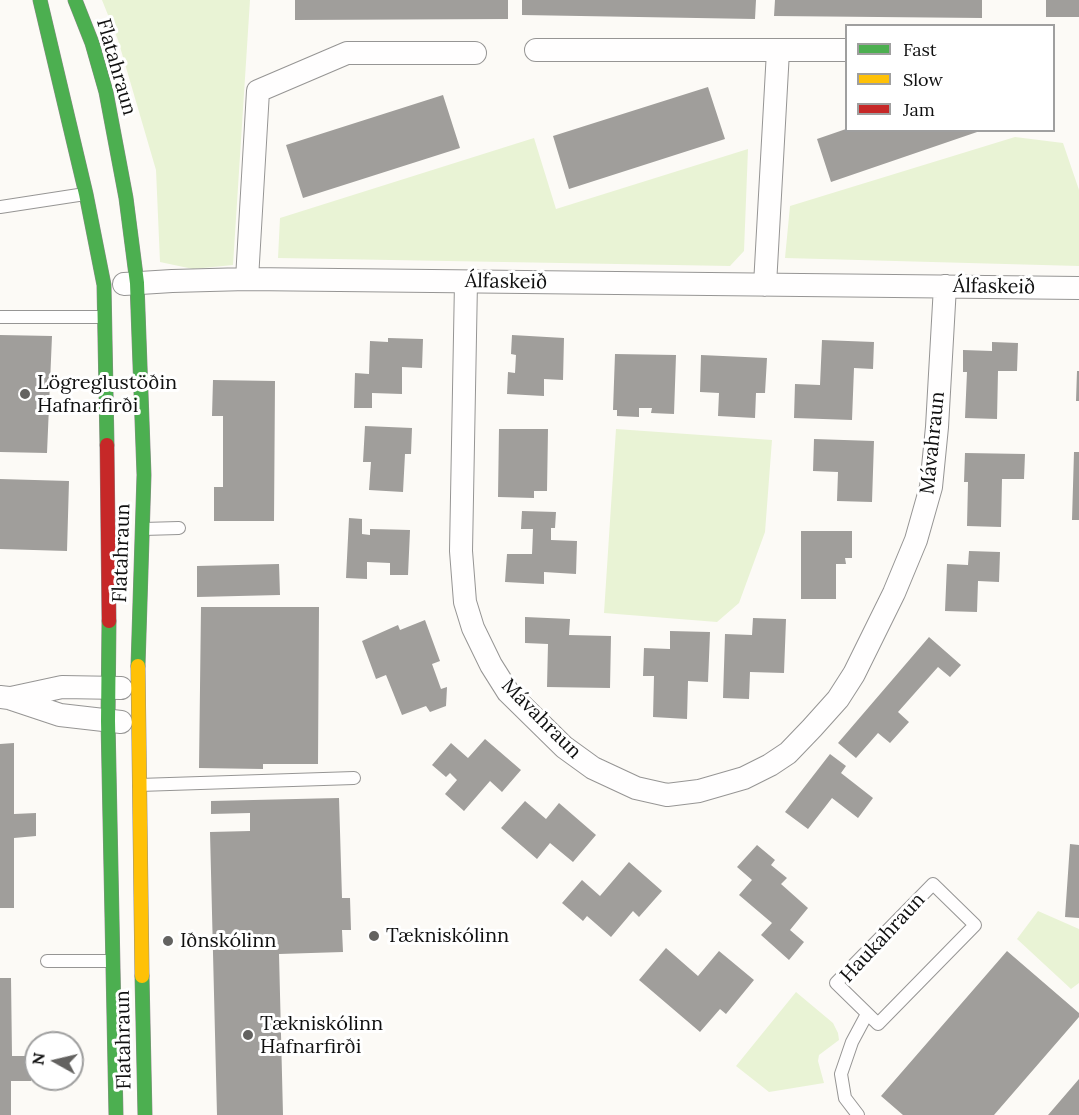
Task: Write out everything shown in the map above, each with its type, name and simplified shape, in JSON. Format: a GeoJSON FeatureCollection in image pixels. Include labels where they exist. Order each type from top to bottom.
{"type":"FeatureCollection","features":[{"type":"Feature","properties":{"kind":"street","name":"Flatahraun"},"geometry":{"type":"LineString","coordinates":[[40,0],[86,194],[104,285],[104,317],[125,529],[137,690],[138,724],[124,786],[128,961],[116,1115]]}},
{"type":"Feature","properties":{"kind":"street","name":"Flatahraun"},"geometry":{"type":"LineString","coordinates":[[75,0],[92,43],[106,92],[126,198],[136,283],[144,475],[125,529],[109,687],[108,721],[124,786],[128,961],[145,1115]]}},
{"type":"Feature","properties":{"kind":"street"},"geometry":{"type":"LineString","coordinates":[[536,50],[845,50]]}},
{"type":"Feature","properties":{"kind":"street"},"geometry":{"type":"LineString","coordinates":[[765,285],[778,51]]}},
{"type":"Feature","properties":{"kind":"street"},"geometry":{"type":"LineString","coordinates":[[247,279],[258,91],[347,53],[475,52]]}},
{"type":"Feature","properties":{"kind":"street","name":"Álfaskeið"},"geometry":{"type":"LineString","coordinates":[[104,285],[172,280],[247,279],[1079,288]]}},
{"type":"Feature","properties":{"kind":"street","name":"Mávahraun"},"geometry":{"type":"LineString","coordinates":[[466,282],[461,551],[465,602],[473,628],[490,664],[508,692],[564,747],[593,768],[614,778],[636,788],[667,795],[699,791],[744,778],[770,765],[788,753],[812,728],[838,699],[854,674],[894,593],[916,540],[931,487],[937,427],[945,286]]}},
{"type":"Feature","properties":{"kind":"street"},"geometry":{"type":"LineString","coordinates":[[5,698],[62,687],[109,687],[137,690]]}},
{"type":"Feature","properties":{"kind":"street"},"geometry":{"type":"LineString","coordinates":[[5,698],[60,714],[138,724]]}},
{"type":"Feature","properties":{"kind":"lane"},"geometry":{"type":"LineString","coordinates":[[0,207],[86,194]]}},
{"type":"Feature","properties":{"kind":"lane"},"geometry":{"type":"LineString","coordinates":[[0,317],[104,317]]}},
{"type":"Feature","properties":{"kind":"lane"},"geometry":{"type":"LineString","coordinates":[[125,529],[179,528]]}},
{"type":"Feature","properties":{"kind":"lane"},"geometry":{"type":"LineString","coordinates":[[124,786],[354,778]]}},
{"type":"Feature","properties":{"kind":"lane","name":"Haukahraun"},"geometry":{"type":"LineString","coordinates":[[933,884],[975,925],[878,1024],[867,1014],[836,983],[933,884]]}},
{"type":"Feature","properties":{"kind":"lane"},"geometry":{"type":"LineString","coordinates":[[47,961],[128,961]]}},
{"type":"Feature","properties":{"kind":"lane"},"geometry":{"type":"LineString","coordinates":[[858,1115],[845,1098],[841,1074],[852,1042],[867,1014]]}},
{"type":"Feature","properties":{"kind":"green space"},"geometry":{"type":"Polygon","coordinates":[[[102,0],[250,0],[233,265],[193,269],[160,262],[156,170],[118,40],[102,0]]]}},
{"type":"Feature","properties":{"kind":"green space"},"geometry":{"type":"Polygon","coordinates":[[[1015,137],[1063,143],[1079,190],[1079,266],[785,258],[790,206],[1015,137]]]}},
{"type":"Feature","properties":{"kind":"green space"},"geometry":{"type":"Polygon","coordinates":[[[534,138],[556,209],[748,149],[744,251],[730,266],[278,258],[280,218],[534,138]]]}},
{"type":"Feature","properties":{"kind":"green space"},"geometry":{"type":"Polygon","coordinates":[[[616,429],[772,440],[765,532],[739,603],[717,622],[604,613],[616,429]]]}},
{"type":"Feature","properties":{"kind":"green space"},"geometry":{"type":"Polygon","coordinates":[[[1038,911],[1079,929],[1079,983],[1071,989],[1017,939],[1038,911]]]}},
{"type":"Feature","properties":{"kind":"green space"},"geometry":{"type":"Polygon","coordinates":[[[796,992],[833,1023],[839,1040],[819,1055],[818,1061],[824,1083],[769,1092],[736,1066],[796,992]]]}},
{"type":"Feature","properties":{"kind":"building"},"geometry":{"type":"Polygon","coordinates":[[[295,0],[508,0],[508,19],[295,20],[295,0]]]}},
{"type":"Feature","properties":{"kind":"building"},"geometry":{"type":"Polygon","coordinates":[[[522,0],[756,0],[755,19],[522,15],[522,0]]]}},
{"type":"Feature","properties":{"kind":"building"},"geometry":{"type":"Polygon","coordinates":[[[775,0],[982,0],[982,18],[774,16],[775,0]]]}},
{"type":"Feature","properties":{"kind":"building"},"geometry":{"type":"Polygon","coordinates":[[[1046,0],[1079,0],[1079,17],[1046,17],[1046,0]]]}},
{"type":"Feature","properties":{"kind":"building"},"geometry":{"type":"Polygon","coordinates":[[[708,87],[725,139],[569,189],[553,136],[708,87]]]}},
{"type":"Feature","properties":{"kind":"building"},"geometry":{"type":"Polygon","coordinates":[[[443,95],[460,148],[303,198],[286,145],[443,95]]]}},
{"type":"Feature","properties":{"kind":"building"},"geometry":{"type":"Polygon","coordinates":[[[845,129],[845,132],[977,132],[831,182],[817,139],[845,129]]]}},
{"type":"Feature","properties":{"kind":"building","name":"Lögreglustöðin Hafnarfirði"},"geometry":{"type":"Polygon","coordinates":[[[0,335],[52,336],[47,453],[0,452],[0,335]]]}},
{"type":"Feature","properties":{"kind":"building"},"geometry":{"type":"Polygon","coordinates":[[[512,335],[564,338],[563,380],[544,379],[544,396],[507,394],[508,372],[515,373],[516,355],[511,354],[512,335]]]}},
{"type":"Feature","properties":{"kind":"building"},"geometry":{"type":"Polygon","coordinates":[[[388,338],[423,339],[422,368],[402,367],[402,394],[372,393],[372,408],[354,408],[355,373],[369,374],[370,341],[388,342],[388,338]]]}},
{"type":"Feature","properties":{"kind":"building"},"geometry":{"type":"Polygon","coordinates":[[[822,340],[874,342],[873,369],[854,368],[852,420],[794,418],[795,384],[820,385],[822,340]]]}},
{"type":"Feature","properties":{"kind":"building"},"geometry":{"type":"Polygon","coordinates":[[[992,342],[1018,343],[1017,371],[998,371],[997,419],[965,418],[967,372],[963,372],[963,350],[992,351],[992,342]]]}},
{"type":"Feature","properties":{"kind":"building"},"geometry":{"type":"Polygon","coordinates":[[[615,354],[676,355],[674,414],[651,413],[652,408],[639,408],[639,417],[617,416],[617,410],[613,410],[615,354]]]}},
{"type":"Feature","properties":{"kind":"building"},"geometry":{"type":"Polygon","coordinates":[[[701,355],[767,358],[765,393],[756,393],[755,418],[718,416],[719,393],[700,392],[701,355]]]}},
{"type":"Feature","properties":{"kind":"building"},"geometry":{"type":"Polygon","coordinates":[[[1077,371],[1079,371],[1079,401],[1076,401],[1077,371]]]}},
{"type":"Feature","properties":{"kind":"building"},"geometry":{"type":"Polygon","coordinates":[[[213,380],[275,381],[274,521],[214,521],[214,487],[223,487],[223,416],[212,416],[213,380]]]}},
{"type":"Feature","properties":{"kind":"building"},"geometry":{"type":"Polygon","coordinates":[[[365,426],[412,428],[411,454],[405,454],[403,492],[369,490],[371,462],[363,462],[365,426]]]}},
{"type":"Feature","properties":{"kind":"building"},"geometry":{"type":"Polygon","coordinates":[[[499,429],[548,429],[547,491],[534,491],[534,498],[498,497],[499,429]]]}},
{"type":"Feature","properties":{"kind":"building"},"geometry":{"type":"Polygon","coordinates":[[[814,439],[874,441],[872,502],[837,501],[838,472],[813,471],[814,439]]]}},
{"type":"Feature","properties":{"kind":"building"},"geometry":{"type":"Polygon","coordinates":[[[1074,452],[1079,452],[1079,520],[1072,520],[1074,452]]]}},
{"type":"Feature","properties":{"kind":"building"},"geometry":{"type":"Polygon","coordinates":[[[965,453],[1025,454],[1024,479],[1002,479],[1001,527],[967,526],[968,482],[964,482],[965,453]]]}},
{"type":"Feature","properties":{"kind":"building"},"geometry":{"type":"Polygon","coordinates":[[[0,479],[69,481],[67,551],[0,549],[0,479]]]}},
{"type":"Feature","properties":{"kind":"building"},"geometry":{"type":"Polygon","coordinates":[[[522,511],[556,512],[555,528],[551,528],[551,540],[577,541],[576,574],[544,572],[544,584],[505,582],[507,554],[532,554],[533,529],[521,529],[522,511]]]}},
{"type":"Feature","properties":{"kind":"building"},"geometry":{"type":"Polygon","coordinates":[[[349,518],[362,519],[362,534],[370,535],[370,529],[410,530],[408,575],[390,575],[390,563],[367,562],[367,579],[346,578],[349,518]]]}},
{"type":"Feature","properties":{"kind":"building"},"geometry":{"type":"Polygon","coordinates":[[[801,531],[852,531],[852,558],[845,558],[846,564],[836,564],[836,599],[801,599],[801,531]]]}},
{"type":"Feature","properties":{"kind":"building"},"geometry":{"type":"Polygon","coordinates":[[[969,551],[1000,552],[999,582],[978,581],[977,612],[945,611],[947,564],[968,565],[969,551]]]}},
{"type":"Feature","properties":{"kind":"building"},"geometry":{"type":"Polygon","coordinates":[[[279,564],[280,595],[197,597],[197,566],[279,564]]]}},
{"type":"Feature","properties":{"kind":"building"},"geometry":{"type":"Polygon","coordinates":[[[201,607],[319,607],[318,764],[263,764],[263,769],[199,768],[201,607]]]}},
{"type":"Feature","properties":{"kind":"building"},"geometry":{"type":"Polygon","coordinates":[[[525,617],[570,619],[569,635],[611,636],[610,688],[547,687],[548,644],[525,643],[525,617]]]}},
{"type":"Feature","properties":{"kind":"building"},"geometry":{"type":"Polygon","coordinates":[[[753,618],[786,619],[784,673],[750,672],[749,699],[723,698],[725,634],[752,635],[753,618]]]}},
{"type":"Feature","properties":{"kind":"building"},"geometry":{"type":"Polygon","coordinates":[[[425,620],[440,661],[432,664],[441,689],[447,687],[446,706],[430,712],[426,706],[402,715],[386,675],[376,679],[362,641],[398,625],[400,630],[425,620]]]}},
{"type":"Feature","properties":{"kind":"building"},"geometry":{"type":"Polygon","coordinates":[[[670,631],[710,632],[708,682],[688,681],[687,719],[653,717],[654,676],[643,676],[644,648],[670,649],[670,631]]]}},
{"type":"Feature","properties":{"kind":"building"},"geometry":{"type":"Polygon","coordinates":[[[929,637],[961,665],[950,677],[938,667],[898,712],[909,722],[890,743],[878,733],[856,758],[838,743],[929,637]]]}},
{"type":"Feature","properties":{"kind":"building"},"geometry":{"type":"Polygon","coordinates":[[[485,739],[521,770],[502,792],[490,781],[464,811],[445,794],[457,780],[450,773],[446,777],[432,765],[451,743],[468,758],[485,739]]]}},
{"type":"Feature","properties":{"kind":"building"},"geometry":{"type":"Polygon","coordinates":[[[14,743],[14,814],[36,813],[36,836],[14,838],[14,908],[0,908],[0,744],[14,743]]]}},
{"type":"Feature","properties":{"kind":"building"},"geometry":{"type":"Polygon","coordinates":[[[830,754],[846,766],[841,773],[873,798],[858,818],[832,798],[808,829],[785,812],[830,754]]]}},
{"type":"Feature","properties":{"kind":"building","name":"Tækniskólinn Hafnarfirði"},"geometry":{"type":"Polygon","coordinates":[[[339,798],[342,898],[350,898],[351,930],[342,930],[343,952],[279,954],[283,1115],[217,1115],[210,832],[250,831],[250,813],[211,814],[211,801],[339,798]]]}},
{"type":"Feature","properties":{"kind":"building"},"geometry":{"type":"Polygon","coordinates":[[[525,801],[546,819],[559,803],[596,835],[573,862],[550,843],[537,859],[501,828],[525,801]]]}},
{"type":"Feature","properties":{"kind":"building"},"geometry":{"type":"Polygon","coordinates":[[[1070,844],[1079,845],[1079,918],[1065,917],[1070,844]]]}},
{"type":"Feature","properties":{"kind":"building"},"geometry":{"type":"Polygon","coordinates":[[[757,845],[775,860],[771,865],[787,878],[781,884],[808,908],[790,930],[804,942],[789,960],[761,935],[772,923],[739,895],[752,880],[737,867],[757,845]]]}},
{"type":"Feature","properties":{"kind":"building"},"geometry":{"type":"Polygon","coordinates":[[[629,862],[662,891],[639,917],[633,911],[611,937],[587,916],[583,921],[562,903],[582,880],[600,896],[629,862]]]}},
{"type":"Feature","properties":{"kind":"building"},"geometry":{"type":"Polygon","coordinates":[[[666,948],[698,976],[719,951],[754,980],[726,1014],[720,1009],[700,1032],[639,980],[666,948]]]}},
{"type":"Feature","properties":{"kind":"building"},"geometry":{"type":"Polygon","coordinates":[[[1007,951],[1079,1013],[1079,1017],[994,1115],[903,1115],[881,1096],[1007,951]]]}},
{"type":"Feature","properties":{"kind":"building"},"geometry":{"type":"Polygon","coordinates":[[[0,978],[11,978],[12,1056],[24,1056],[24,1081],[11,1081],[11,1115],[0,1115],[0,978]]]}},
{"type":"Feature","properties":{"kind":"building"},"geometry":{"type":"Polygon","coordinates":[[[1079,1079],[1079,1115],[1048,1115],[1079,1079]]]}},
{"type":"Feature","properties":{"kind":"traffic: fast"},"geometry":{"type":"LineString","coordinates":[[40,0],[86,194],[104,285],[107,445]]}},
{"type":"Feature","properties":{"kind":"traffic: fast"},"geometry":{"type":"LineString","coordinates":[[75,0],[92,43],[106,92],[126,198],[137,283],[144,475],[138,666]]}},
{"type":"Feature","properties":{"kind":"traffic: fast"},"geometry":{"type":"LineString","coordinates":[[109,621],[108,721],[116,1115]]}},
{"type":"Feature","properties":{"kind":"traffic: fast"},"geometry":{"type":"LineString","coordinates":[[142,976],[145,1115]]}},
{"type":"Feature","properties":{"kind":"traffic: slow"},"geometry":{"type":"LineString","coordinates":[[138,666],[142,976]]}},
{"type":"Feature","properties":{"kind":"traffic: jam"},"geometry":{"type":"LineString","coordinates":[[107,445],[109,621]]}},
{"type":"Feature","properties":{"kind":"place","name":"Lögreglustöðin Hafnarfirði"},"geometry":{"type":"Point","coordinates":[25,394]}},
{"type":"Feature","properties":{"kind":"place","name":"Tækniskólinn"},"geometry":{"type":"Point","coordinates":[374,936]}},
{"type":"Feature","properties":{"kind":"place","name":"Iðnskólinn"},"geometry":{"type":"Point","coordinates":[168,941]}},
{"type":"Feature","properties":{"kind":"place","name":"Tækniskólinn Hafnarfirði"},"geometry":{"type":"Point","coordinates":[248,1035]}}]}
